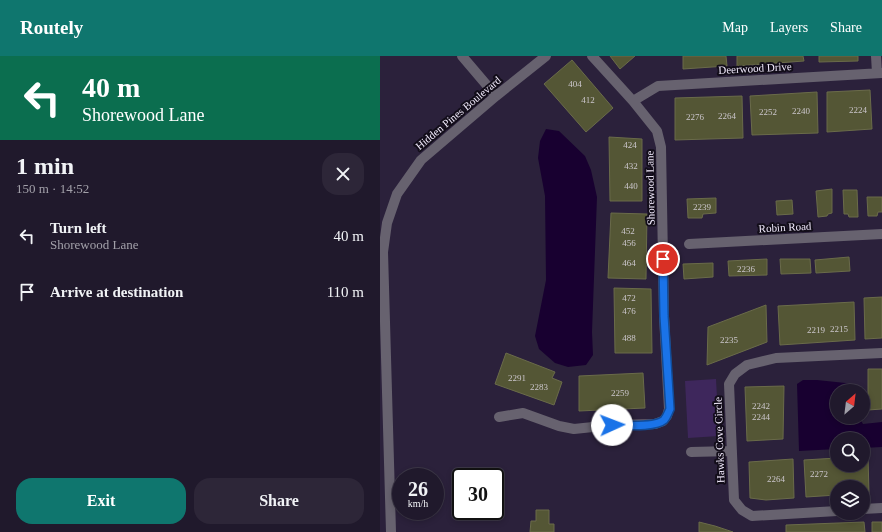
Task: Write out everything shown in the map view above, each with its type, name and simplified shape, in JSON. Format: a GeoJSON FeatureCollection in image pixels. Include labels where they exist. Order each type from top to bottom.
{"type":"FeatureCollection","features":[{"type":"Feature","properties":{"kind":"street"},"geometry":{"type":"LineString","coordinates":[[462,56],[496,96]]}},
{"type":"Feature","properties":{"kind":"street","name":"Hidden Pines Boulevard"},"geometry":{"type":"LineString","coordinates":[[391,532],[383,252],[386,223],[397,194],[421,160],[496,96],[546,56]]}},
{"type":"Feature","properties":{"kind":"street","name":"Shorewood Lane"},"geometry":{"type":"LineString","coordinates":[[499,417],[523,413],[559,426],[574,428],[655,424],[663,421],[670,409],[664,316],[661,147],[657,131],[634,101],[592,56]]}},
{"type":"Feature","properties":{"kind":"street"},"geometry":{"type":"LineString","coordinates":[[876,56],[879,73]]}},
{"type":"Feature","properties":{"kind":"street","name":"Deerwood Drive"},"geometry":{"type":"LineString","coordinates":[[634,101],[658,86],[879,73]]}},
{"type":"Feature","properties":{"kind":"street","name":"Robin Road"},"geometry":{"type":"LineString","coordinates":[[689,244],[882,234]]}},
{"type":"Feature","properties":{"kind":"street","name":"Hawks Cove Circle"},"geometry":{"type":"LineString","coordinates":[[830,511],[752,516],[742,510],[734,500],[729,384],[735,374],[747,365],[776,358],[882,353]]}},
{"type":"Feature","properties":{"kind":"street"},"geometry":{"type":"LineString","coordinates":[[691,452],[732,451]]}},
{"type":"Feature","properties":{"kind":"street"},"geometry":{"type":"LineString","coordinates":[[870,509],[882,508]]}},
{"type":"Feature","properties":{"kind":"shaded area"},"geometry":{"type":"Polygon","coordinates":[[[546,129],[559,131],[585,156],[591,170],[597,197],[592,332],[593,355],[586,365],[568,367],[555,363],[539,349],[535,336],[546,280],[545,196],[538,158],[540,141],[546,129]]]}},
{"type":"Feature","properties":{"kind":"shaded area"},"geometry":{"type":"Polygon","coordinates":[[[716,379],[719,436],[688,438],[685,381],[716,379]]]}},
{"type":"Feature","properties":{"kind":"shaded area"},"geometry":{"type":"Polygon","coordinates":[[[803,380],[817,380],[855,384],[830,384],[830,424],[870,424],[882,422],[882,447],[870,448],[870,432],[830,432],[830,449],[799,451],[797,384],[803,380]]]}},
{"type":"Feature","properties":{"kind":"building"},"geometry":{"type":"Polygon","coordinates":[[[610,56],[635,56],[620,69],[610,56]]]}},
{"type":"Feature","properties":{"kind":"building"},"geometry":{"type":"Polygon","coordinates":[[[683,56],[726,56],[727,66],[683,69],[683,56]]]}},
{"type":"Feature","properties":{"kind":"building"},"geometry":{"type":"Polygon","coordinates":[[[737,56],[803,56],[804,61],[737,66],[737,56]]]}},
{"type":"Feature","properties":{"kind":"building"},"geometry":{"type":"Polygon","coordinates":[[[819,56],[858,56],[858,61],[819,62],[819,56]]]}},
{"type":"Feature","properties":{"kind":"building"},"geometry":{"type":"Polygon","coordinates":[[[572,60],[613,108],[586,132],[544,84],[572,60]]]}},
{"type":"Feature","properties":{"kind":"building"},"geometry":{"type":"Polygon","coordinates":[[[870,90],[872,129],[827,132],[827,92],[870,90]]]}},
{"type":"Feature","properties":{"kind":"building"},"geometry":{"type":"Polygon","coordinates":[[[817,92],[818,133],[752,135],[750,96],[817,92]]]}},
{"type":"Feature","properties":{"kind":"building"},"geometry":{"type":"Polygon","coordinates":[[[742,96],[743,138],[675,140],[675,98],[742,96]]]}},
{"type":"Feature","properties":{"kind":"building"},"geometry":{"type":"Polygon","coordinates":[[[609,137],[642,139],[642,201],[610,201],[609,137]]]}},
{"type":"Feature","properties":{"kind":"building"},"geometry":{"type":"Polygon","coordinates":[[[832,189],[832,213],[828,214],[827,216],[818,217],[816,191],[832,189]]]}},
{"type":"Feature","properties":{"kind":"building"},"geometry":{"type":"Polygon","coordinates":[[[843,190],[857,190],[858,217],[849,217],[848,214],[844,214],[843,190]]]}},
{"type":"Feature","properties":{"kind":"building"},"geometry":{"type":"Polygon","coordinates":[[[867,197],[882,197],[882,212],[878,212],[877,216],[868,216],[867,197]]]}},
{"type":"Feature","properties":{"kind":"building"},"geometry":{"type":"Polygon","coordinates":[[[716,198],[716,213],[703,214],[702,218],[688,218],[687,199],[716,198]]]}},
{"type":"Feature","properties":{"kind":"building"},"geometry":{"type":"Polygon","coordinates":[[[792,200],[793,214],[777,215],[776,201],[792,200]]]}},
{"type":"Feature","properties":{"kind":"building"},"geometry":{"type":"Polygon","coordinates":[[[611,213],[647,214],[646,279],[608,278],[611,213]]]}},
{"type":"Feature","properties":{"kind":"building"},"geometry":{"type":"Polygon","coordinates":[[[849,257],[850,271],[816,273],[815,260],[849,257]]]}},
{"type":"Feature","properties":{"kind":"building"},"geometry":{"type":"Polygon","coordinates":[[[767,259],[767,275],[729,276],[728,261],[767,259]]]}},
{"type":"Feature","properties":{"kind":"building"},"geometry":{"type":"Polygon","coordinates":[[[780,259],[810,259],[811,273],[781,274],[780,259]]]}},
{"type":"Feature","properties":{"kind":"building"},"geometry":{"type":"Polygon","coordinates":[[[713,263],[713,277],[684,279],[683,264],[713,263]]]}},
{"type":"Feature","properties":{"kind":"building"},"geometry":{"type":"Polygon","coordinates":[[[614,288],[651,289],[652,353],[615,353],[614,288]]]}},
{"type":"Feature","properties":{"kind":"building"},"geometry":{"type":"Polygon","coordinates":[[[882,297],[882,338],[865,339],[864,298],[882,297]]]}},
{"type":"Feature","properties":{"kind":"building"},"geometry":{"type":"Polygon","coordinates":[[[854,302],[855,340],[780,345],[778,306],[854,302]]]}},
{"type":"Feature","properties":{"kind":"building"},"geometry":{"type":"Polygon","coordinates":[[[766,305],[767,342],[707,365],[708,327],[766,305]]]}},
{"type":"Feature","properties":{"kind":"building"},"geometry":{"type":"Polygon","coordinates":[[[506,353],[555,372],[552,378],[562,382],[554,405],[495,384],[506,353]]]}},
{"type":"Feature","properties":{"kind":"building"},"geometry":{"type":"Polygon","coordinates":[[[868,369],[882,369],[882,409],[870,410],[870,384],[868,384],[868,369]]]}},
{"type":"Feature","properties":{"kind":"building"},"geometry":{"type":"Polygon","coordinates":[[[643,373],[645,408],[579,411],[579,376],[643,373]]]}},
{"type":"Feature","properties":{"kind":"building"},"geometry":{"type":"Polygon","coordinates":[[[784,386],[783,439],[747,441],[745,387],[784,386]]]}},
{"type":"Feature","properties":{"kind":"building"},"geometry":{"type":"Polygon","coordinates":[[[830,458],[830,472],[868,472],[869,480],[830,480],[830,495],[806,497],[804,460],[830,458]]]}},
{"type":"Feature","properties":{"kind":"building"},"geometry":{"type":"Polygon","coordinates":[[[793,459],[794,498],[766,500],[750,498],[749,462],[793,459]]]}},
{"type":"Feature","properties":{"kind":"building"},"geometry":{"type":"Polygon","coordinates":[[[536,510],[549,510],[549,524],[554,524],[554,532],[530,532],[531,521],[536,521],[536,510]]]}},
{"type":"Feature","properties":{"kind":"building"},"geometry":{"type":"Polygon","coordinates":[[[699,522],[715,526],[733,532],[699,532],[699,522]]]}},
{"type":"Feature","properties":{"kind":"building"},"geometry":{"type":"Polygon","coordinates":[[[864,522],[865,532],[786,532],[786,525],[864,522]]]}},
{"type":"Feature","properties":{"kind":"building"},"geometry":{"type":"Polygon","coordinates":[[[872,522],[882,522],[882,532],[872,532],[872,522]]]}},
{"type":"Feature","properties":{"kind":"route"},"geometry":{"type":"LineString","coordinates":[[612,425],[655,424],[663,421],[670,409],[664,316],[663,259]]}}]}
